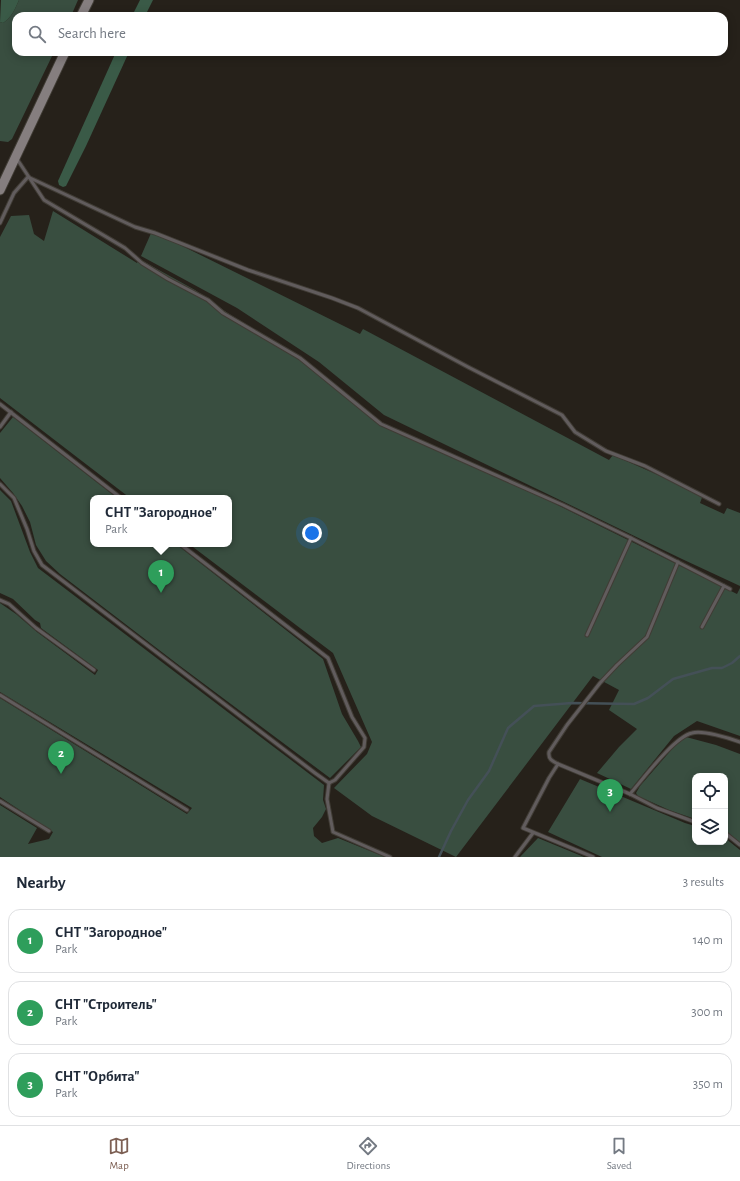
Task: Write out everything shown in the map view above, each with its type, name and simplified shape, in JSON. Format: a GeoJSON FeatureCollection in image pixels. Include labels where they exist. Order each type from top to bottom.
{"type":"FeatureCollection","features":[{"type":"Feature","properties":{"kind":"main road"},"geometry":{"type":"LineString","coordinates":[[83,12],[89,0]]}},
{"type":"Feature","properties":{"kind":"main road"},"geometry":{"type":"LineString","coordinates":[[0,190],[62,56]]}},
{"type":"Feature","properties":{"kind":"lane"},"geometry":{"type":"LineString","coordinates":[[16,157],[44,200],[125,248],[142,263],[168,279],[208,300],[223,313],[300,358],[381,424],[563,505],[632,538],[730,589]]}},
{"type":"Feature","properties":{"kind":"lane"},"geometry":{"type":"LineString","coordinates":[[0,223],[14,193],[28,177]]}},
{"type":"Feature","properties":{"kind":"lane"},"geometry":{"type":"LineString","coordinates":[[28,177],[135,227],[155,233],[248,270],[358,308],[562,415],[575,432],[606,451],[645,466],[719,504]]}},
{"type":"Feature","properties":{"kind":"lane"},"geometry":{"type":"LineString","coordinates":[[0,404],[117,495]]}},
{"type":"Feature","properties":{"kind":"lane"},"geometry":{"type":"LineString","coordinates":[[0,427],[11,412]]}},
{"type":"Feature","properties":{"kind":"lane"},"geometry":{"type":"LineString","coordinates":[[0,484],[14,498],[27,529],[34,551],[42,565],[329,783]]}},
{"type":"Feature","properties":{"kind":"lane"},"geometry":{"type":"LineString","coordinates":[[587,635],[632,538]]}},
{"type":"Feature","properties":{"kind":"lane"},"geometry":{"type":"LineString","coordinates":[[184,547],[328,658],[352,717],[365,738],[364,747],[335,780],[329,783]]}},
{"type":"Feature","properties":{"kind":"lane"},"geometry":{"type":"LineString","coordinates":[[678,562],[647,637],[600,682],[567,725],[549,752],[549,757],[558,764],[630,794],[656,808],[692,821]]}},
{"type":"Feature","properties":{"kind":"lane"},"geometry":{"type":"LineString","coordinates":[[702,627],[724,586]]}},
{"type":"Feature","properties":{"kind":"lane"},"geometry":{"type":"LineString","coordinates":[[0,600],[8,604],[36,628],[94,670]]}},
{"type":"Feature","properties":{"kind":"lane"},"geometry":{"type":"LineString","coordinates":[[0,695],[187,810]]}},
{"type":"Feature","properties":{"kind":"lane"},"geometry":{"type":"LineString","coordinates":[[630,794],[668,750],[685,735],[699,732],[740,742]]}},
{"type":"Feature","properties":{"kind":"lane"},"geometry":{"type":"LineString","coordinates":[[558,764],[523,828],[593,857]]}},
{"type":"Feature","properties":{"kind":"lane"},"geometry":{"type":"LineString","coordinates":[[329,783],[327,799],[333,832],[390,857]]}},
{"type":"Feature","properties":{"kind":"lane"},"geometry":{"type":"LineString","coordinates":[[0,801],[49,831]]}},
{"type":"Feature","properties":{"kind":"lane"},"geometry":{"type":"LineString","coordinates":[[515,857],[533,833]]}},
{"type":"Feature","properties":{"kind":"lane"},"geometry":{"type":"LineString","coordinates":[[728,836],[740,846]]}},
{"type":"Feature","properties":{"kind":"green space"},"geometry":{"type":"Polygon","coordinates":[[[1,0],[19,0],[15,10],[6,21],[3,23],[0,22],[1,0]]]}},
{"type":"Feature","properties":{"kind":"green space"},"geometry":{"type":"Polygon","coordinates":[[[19,0],[78,0],[73,12],[13,12],[19,0]]]}},
{"type":"Feature","properties":{"kind":"green space"},"geometry":{"type":"Polygon","coordinates":[[[140,0],[153,0],[147,12],[134,12],[140,0]]]}},
{"type":"Feature","properties":{"kind":"green space"},"geometry":{"type":"Polygon","coordinates":[[[12,14],[12,56],[52,56],[12,139],[8,142],[0,141],[0,22],[3,23],[12,14]]]}},
{"type":"Feature","properties":{"kind":"green space"},"geometry":{"type":"Polygon","coordinates":[[[114,56],[127,56],[66,186],[63,187],[59,185],[58,181],[114,56]]]}},
{"type":"Feature","properties":{"kind":"green space"},"geometry":{"type":"Polygon","coordinates":[[[53,211],[137,263],[139,259],[195,290],[229,314],[272,340],[314,370],[380,423],[477,465],[737,594],[740,588],[740,736],[697,721],[674,736],[631,789],[597,773],[619,747],[637,729],[609,710],[619,690],[593,676],[456,857],[372,816],[334,788],[367,754],[372,742],[333,653],[193,547],[232,547],[232,495],[126,495],[0,398],[0,237],[11,216],[29,215],[34,234],[44,241],[53,211]]]}},
{"type":"Feature","properties":{"kind":"green space"},"geometry":{"type":"Polygon","coordinates":[[[152,231],[360,334],[363,329],[609,460],[613,455],[703,495],[700,503],[724,514],[727,508],[740,513],[740,586],[384,415],[319,362],[237,308],[141,256],[152,231]]]}},
{"type":"Feature","properties":{"kind":"green space"},"geometry":{"type":"Polygon","coordinates":[[[13,417],[113,495],[90,495],[90,547],[180,547],[323,659],[342,714],[361,747],[330,778],[60,574],[46,561],[36,545],[30,522],[22,506],[0,478],[0,433],[13,417]]]}},
{"type":"Feature","properties":{"kind":"green space"},"geometry":{"type":"Polygon","coordinates":[[[0,490],[11,501],[30,552],[38,568],[324,785],[323,800],[326,809],[322,817],[313,828],[314,836],[322,843],[338,838],[385,857],[0,857],[0,805],[37,828],[28,844],[49,839],[53,832],[0,797],[0,698],[187,814],[192,808],[0,692],[0,603],[95,675],[98,670],[41,628],[40,623],[13,599],[0,593],[0,490]]]}},
{"type":"Feature","properties":{"kind":"green space"},"geometry":{"type":"Polygon","coordinates":[[[686,737],[716,745],[740,754],[740,843],[728,833],[728,773],[692,773],[692,818],[669,810],[638,796],[636,793],[640,786],[679,741],[686,737]]]}},
{"type":"Feature","properties":{"kind":"green space"},"geometry":{"type":"Polygon","coordinates":[[[580,779],[692,825],[692,845],[728,845],[728,840],[740,850],[740,857],[602,857],[548,832],[580,779]]]}},
{"type":"Feature","properties":{"kind":"green space"},"geometry":{"type":"Polygon","coordinates":[[[538,838],[584,857],[520,857],[538,838]]]}},
{"type":"Feature","properties":{"kind":"waterway"},"geometry":{"type":"LineString","coordinates":[[439,857],[468,800],[489,771],[508,728],[534,706],[572,703],[634,704],[648,698],[673,679],[712,668],[722,668],[732,663],[740,656]]}},
{"type":"Feature","properties":{"kind":"place","name":"СНТ \"Загородное\""},"geometry":{"type":"Point","coordinates":[161,593]}},
{"type":"Feature","properties":{"kind":"place","name":"CНТ \"Строитель\""},"geometry":{"type":"Point","coordinates":[61,774]}},
{"type":"Feature","properties":{"kind":"place","name":"CНТ \"Орбита\""},"geometry":{"type":"Point","coordinates":[610,812]}}]}
